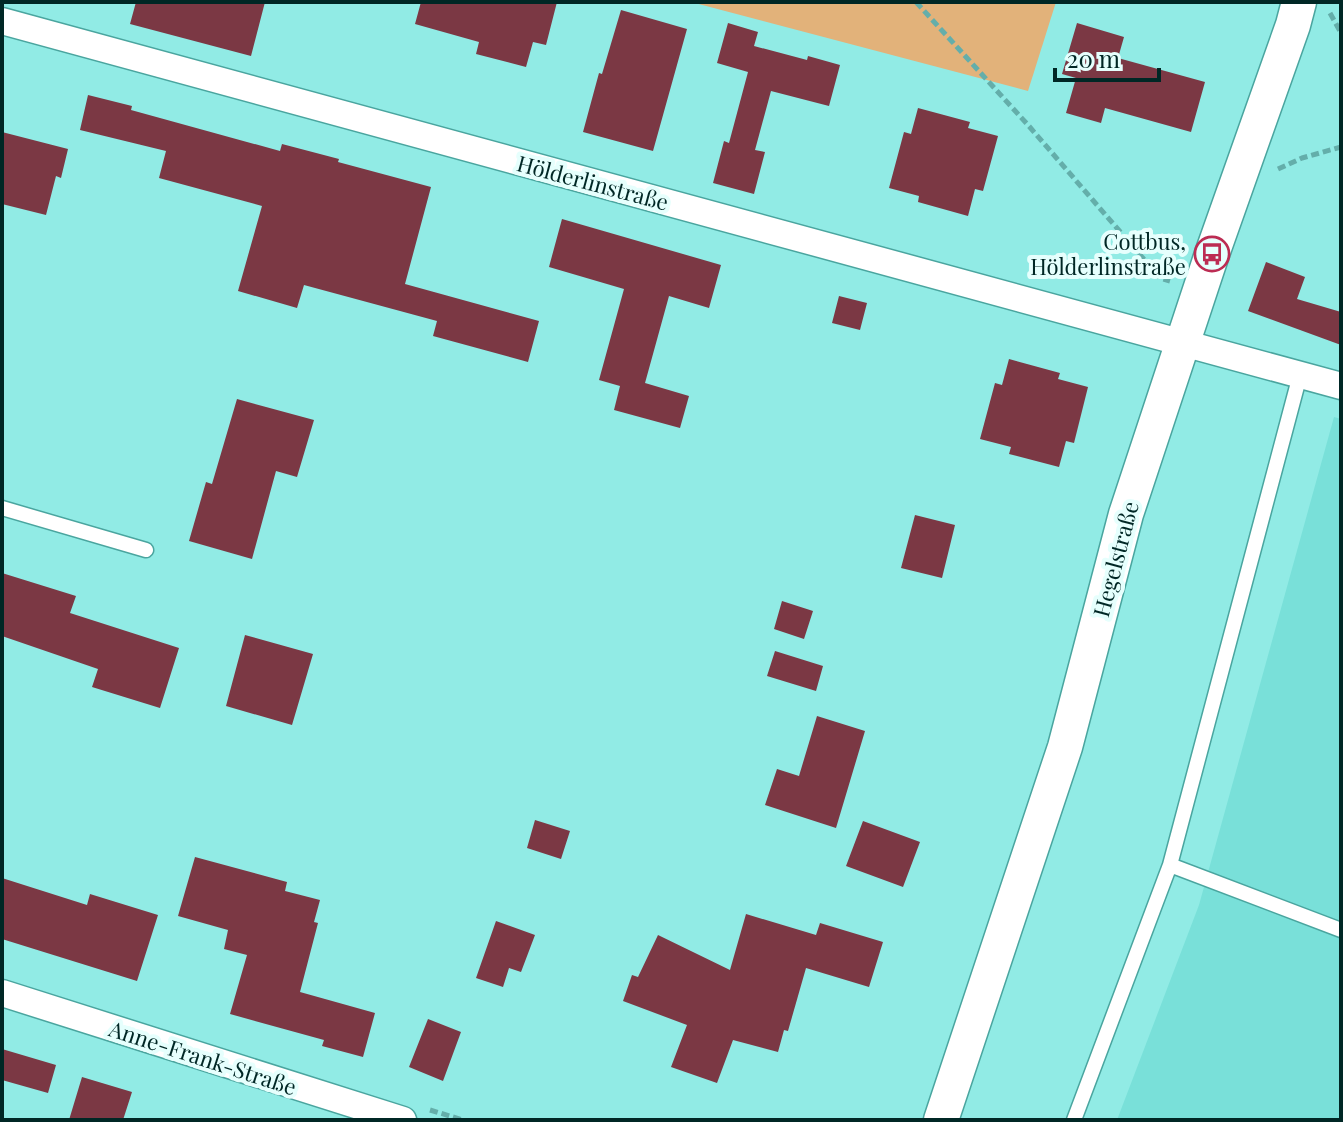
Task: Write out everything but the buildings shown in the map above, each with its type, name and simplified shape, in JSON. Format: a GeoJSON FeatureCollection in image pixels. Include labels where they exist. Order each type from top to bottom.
{"type":"FeatureCollection","features":[{"type":"Feature","properties":{"kind":"street","name":"Hegelstraße"},"geometry":{"type":"LineString","coordinates":[[941,1120],[1065,747],[1126,514],[1299,2]]}},
{"type":"Feature","properties":{"kind":"street","name":"Hölderlinstraße"},"geometry":{"type":"LineString","coordinates":[[2,21],[1341,386]]}},
{"type":"Feature","properties":{"kind":"street","name":"Anne-Frank-Straße"},"geometry":{"type":"LineString","coordinates":[[2,993],[403,1120]]}},
{"type":"Feature","properties":{"kind":"lane"},"geometry":{"type":"LineString","coordinates":[[1074,1120],[1170,865],[1300,375]]}},
{"type":"Feature","properties":{"kind":"lane"},"geometry":{"type":"LineString","coordinates":[[2,508],[146,550]]}},
{"type":"Feature","properties":{"kind":"lane"},"geometry":{"type":"LineString","coordinates":[[1170,865],[1341,930]]}},
{"type":"Feature","properties":{"kind":"path"},"geometry":{"type":"LineString","coordinates":[[916,2],[1028,125],[1160,278]]}},
{"type":"Feature","properties":{"kind":"path"},"geometry":{"type":"LineString","coordinates":[[1268,173],[1302,158],[1341,147]]}},
{"type":"Feature","properties":{"kind":"shaded area"},"geometry":{"type":"Polygon","coordinates":[[[691,2],[1056,2],[1028,91],[691,2]]]}},
{"type":"Feature","properties":{"kind":"shaded area"},"geometry":{"type":"Polygon","coordinates":[[[1334,417],[1341,419],[1341,1120],[1117,1120],[1199,905],[1334,417]]]}},
{"type":"Feature","properties":{"kind":"place","name":"Cottbus, Hölderlinstraße"},"geometry":{"type":"Point","coordinates":[1212,254]}}]}
